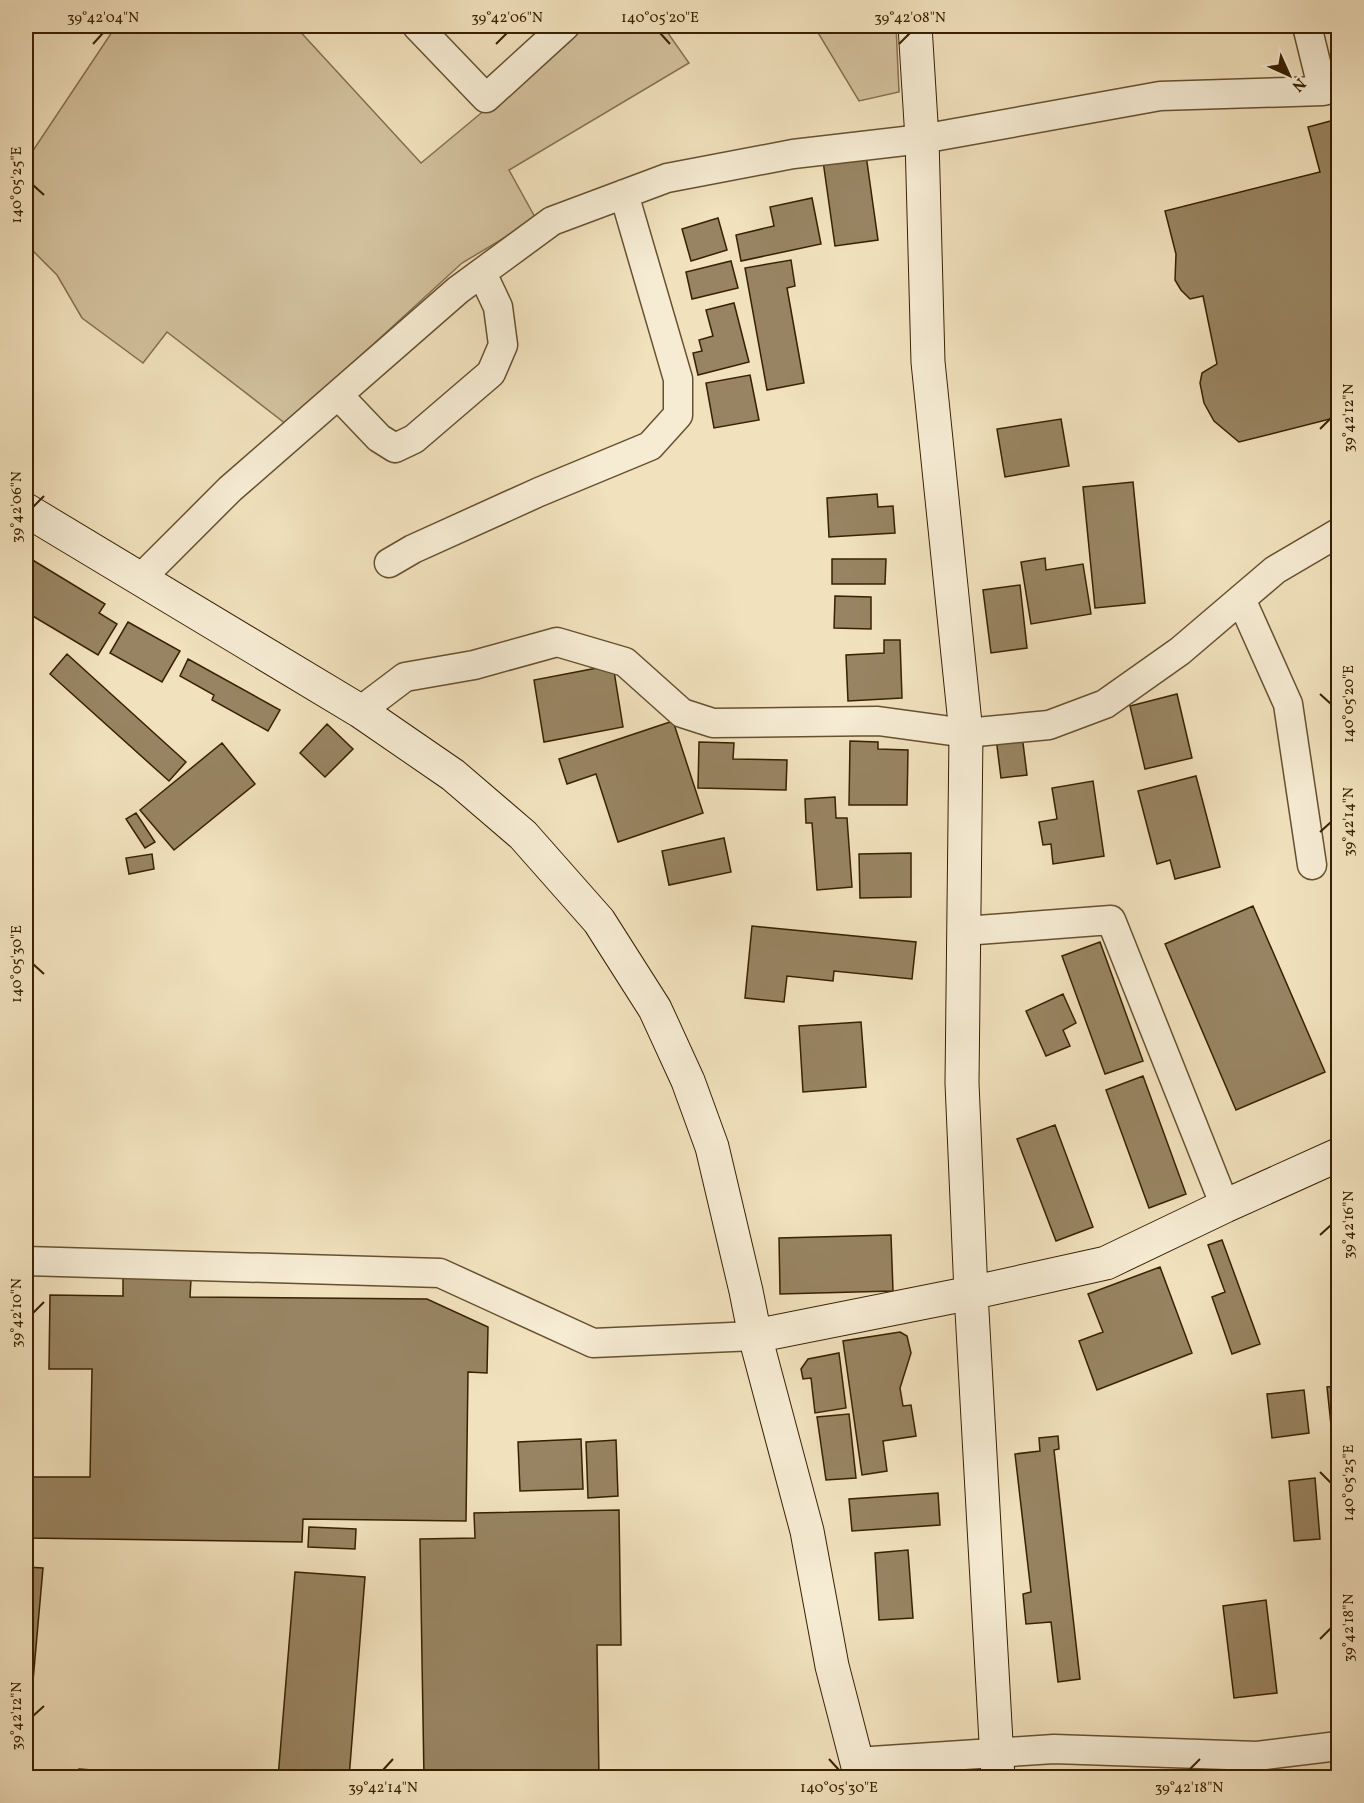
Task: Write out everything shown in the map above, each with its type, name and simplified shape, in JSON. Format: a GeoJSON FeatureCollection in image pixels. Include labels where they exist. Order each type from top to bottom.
{"type":"FeatureCollection","features":[{"type":"Feature","properties":{"kind":"street"},"geometry":{"type":"LineString","coordinates":[[417,26],[486,98],[565,26]]}},
{"type":"Feature","properties":{"kind":"street"},"geometry":{"type":"LineString","coordinates":[[915,26],[922,140],[928,362],[966,733],[962,1083],[971,1293],[998,1765]]}},
{"type":"Feature","properties":{"kind":"street"},"geometry":{"type":"LineString","coordinates":[[140,579],[230,489],[458,290],[552,221],[667,178],[782,156],[922,140],[1160,96],[1331,89],[1307,26]]}},
{"type":"Feature","properties":{"kind":"street"},"geometry":{"type":"LineString","coordinates":[[388,563],[413,549],[539,492],[650,446],[678,415],[678,379],[624,194]]}},
{"type":"Feature","properties":{"kind":"street"},"geometry":{"type":"LineString","coordinates":[[338,395],[379,438],[395,448],[414,439],[491,373],[503,345],[498,307],[482,273]]}},
{"type":"Feature","properties":{"kind":"street"},"geometry":{"type":"LineString","coordinates":[[26,510],[360,711],[453,775],[523,835],[599,921],[656,1009],[688,1081],[712,1147],[755,1336],[807,1531],[832,1666],[858,1770],[998,1765],[1054,1749],[1257,1756],[1338,1746]]}},
{"type":"Feature","properties":{"kind":"street"},"geometry":{"type":"LineString","coordinates":[[360,711],[405,677],[474,665],[557,642],[626,662],[682,713],[713,723],[878,721],[966,733],[1049,725],[1105,704],[1180,651],[1275,570],[1338,533]]}},
{"type":"Feature","properties":{"kind":"street"},"geometry":{"type":"LineString","coordinates":[[1241,599],[1288,704],[1312,865]]}},
{"type":"Feature","properties":{"kind":"street"},"geometry":{"type":"LineString","coordinates":[[964,931],[1111,920],[1225,1206]]}},
{"type":"Feature","properties":{"kind":"street"},"geometry":{"type":"LineString","coordinates":[[26,1261],[440,1273],[593,1343],[755,1336],[971,1293],[1106,1263],[1338,1155]]}},
{"type":"Feature","properties":{"kind":"shaded area"},"geometry":{"type":"Polygon","coordinates":[[[116,26],[295,26],[421,163],[586,26],[663,26],[689,63],[509,170],[536,219],[462,263],[286,424],[167,332],[143,363],[82,318],[57,275],[26,244],[26,161],[116,26]]]}},
{"type":"Feature","properties":{"kind":"shaded area"},"geometry":{"type":"Polygon","coordinates":[[[814,26],[896,26],[899,92],[859,101],[814,26]]]}},
{"type":"Feature","properties":{"kind":"building"},"geometry":{"type":"Polygon","coordinates":[[[1338,119],[1338,417],[1239,442],[1214,421],[1204,403],[1200,383],[1202,373],[1217,364],[1203,296],[1190,299],[1175,280],[1176,254],[1165,211],[1320,172],[1308,127],[1338,119]]]}},
{"type":"Feature","properties":{"kind":"building"},"geometry":{"type":"Polygon","coordinates":[[[866,155],[878,240],[835,246],[823,161],[866,155]]]}},
{"type":"Feature","properties":{"kind":"building"},"geometry":{"type":"Polygon","coordinates":[[[812,198],[821,244],[741,261],[736,235],[774,226],[770,207],[812,198]]]}},
{"type":"Feature","properties":{"kind":"building"},"geometry":{"type":"Polygon","coordinates":[[[718,218],[727,250],[691,261],[682,229],[718,218]]]}},
{"type":"Feature","properties":{"kind":"building"},"geometry":{"type":"Polygon","coordinates":[[[791,260],[795,286],[787,288],[804,383],[767,390],[745,268],[791,260]]]}},
{"type":"Feature","properties":{"kind":"building"},"geometry":{"type":"Polygon","coordinates":[[[731,261],[738,288],[692,299],[686,272],[731,261]]]}},
{"type":"Feature","properties":{"kind":"building"},"geometry":{"type":"Polygon","coordinates":[[[734,303],[749,362],[698,375],[693,353],[702,351],[699,340],[713,336],[706,310],[734,303]]]}},
{"type":"Feature","properties":{"kind":"building"},"geometry":{"type":"Polygon","coordinates":[[[750,375],[759,420],[714,428],[706,383],[750,375]]]}},
{"type":"Feature","properties":{"kind":"building"},"geometry":{"type":"Polygon","coordinates":[[[1061,419],[1069,466],[1005,477],[997,429],[1061,419]]]}},
{"type":"Feature","properties":{"kind":"building"},"geometry":{"type":"Polygon","coordinates":[[[1133,482],[1145,603],[1095,608],[1083,487],[1133,482]]]}},
{"type":"Feature","properties":{"kind":"building"},"geometry":{"type":"Polygon","coordinates":[[[877,494],[878,507],[893,506],[895,533],[829,537],[827,498],[877,494]]]}},
{"type":"Feature","properties":{"kind":"building"},"geometry":{"type":"Polygon","coordinates":[[[26,556],[105,604],[99,613],[117,624],[98,655],[26,612],[26,556]]]}},
{"type":"Feature","properties":{"kind":"building"},"geometry":{"type":"Polygon","coordinates":[[[1045,558],[1046,570],[1083,564],[1091,614],[1031,624],[1021,562],[1045,558]]]}},
{"type":"Feature","properties":{"kind":"building"},"geometry":{"type":"Polygon","coordinates":[[[832,559],[886,559],[885,584],[832,584],[832,559]]]}},
{"type":"Feature","properties":{"kind":"building"},"geometry":{"type":"Polygon","coordinates":[[[1020,585],[1027,648],[991,653],[983,590],[1020,585]]]}},
{"type":"Feature","properties":{"kind":"building"},"geometry":{"type":"Polygon","coordinates":[[[835,596],[871,597],[871,629],[834,628],[835,596]]]}},
{"type":"Feature","properties":{"kind":"building"},"geometry":{"type":"Polygon","coordinates":[[[128,622],[180,651],[162,682],[110,653],[128,622]]]}},
{"type":"Feature","properties":{"kind":"building"},"geometry":{"type":"Polygon","coordinates":[[[884,640],[900,640],[902,698],[848,701],[846,655],[884,653],[884,640]]]}},
{"type":"Feature","properties":{"kind":"building"},"geometry":{"type":"Polygon","coordinates":[[[67,654],[186,762],[169,781],[50,674],[67,654]]]}},
{"type":"Feature","properties":{"kind":"building"},"geometry":{"type":"Polygon","coordinates":[[[188,659],[280,710],[268,731],[212,700],[214,695],[180,676],[188,659]]]}},
{"type":"Feature","properties":{"kind":"building"},"geometry":{"type":"Polygon","coordinates":[[[613,665],[623,727],[544,742],[534,680],[613,665]]]}},
{"type":"Feature","properties":{"kind":"building"},"geometry":{"type":"Polygon","coordinates":[[[1177,694],[1192,758],[1145,769],[1130,706],[1177,694]]]}},
{"type":"Feature","properties":{"kind":"building"},"geometry":{"type":"Polygon","coordinates":[[[673,721],[703,813],[618,842],[596,774],[567,784],[559,759],[673,721]]]}},
{"type":"Feature","properties":{"kind":"building"},"geometry":{"type":"Polygon","coordinates":[[[327,724],[353,749],[325,777],[300,753],[327,724]]]}},
{"type":"Feature","properties":{"kind":"building"},"geometry":{"type":"Polygon","coordinates":[[[1022,735],[1027,775],[1001,778],[996,738],[1022,735]]]}},
{"type":"Feature","properties":{"kind":"building"},"geometry":{"type":"Polygon","coordinates":[[[850,741],[878,742],[878,749],[908,750],[907,805],[849,805],[850,741]]]}},
{"type":"Feature","properties":{"kind":"building"},"geometry":{"type":"Polygon","coordinates":[[[699,742],[734,743],[733,759],[787,760],[786,790],[698,788],[699,742]]]}},
{"type":"Feature","properties":{"kind":"building"},"geometry":{"type":"Polygon","coordinates":[[[222,743],[255,784],[174,850],[140,810],[222,743]]]}},
{"type":"Feature","properties":{"kind":"building"},"geometry":{"type":"Polygon","coordinates":[[[1196,776],[1220,867],[1175,879],[1170,860],[1157,864],[1138,791],[1196,776]]]}},
{"type":"Feature","properties":{"kind":"building"},"geometry":{"type":"Polygon","coordinates":[[[1093,781],[1104,856],[1053,864],[1051,844],[1043,845],[1039,822],[1057,819],[1052,788],[1093,781]]]}},
{"type":"Feature","properties":{"kind":"building"},"geometry":{"type":"Polygon","coordinates":[[[835,797],[836,818],[847,818],[852,887],[817,890],[812,823],[806,823],[805,799],[835,797]]]}},
{"type":"Feature","properties":{"kind":"building"},"geometry":{"type":"Polygon","coordinates":[[[136,813],[155,842],[145,848],[126,819],[136,813]]]}},
{"type":"Feature","properties":{"kind":"building"},"geometry":{"type":"Polygon","coordinates":[[[724,838],[731,872],[669,885],[662,851],[724,838]]]}},
{"type":"Feature","properties":{"kind":"building"},"geometry":{"type":"Polygon","coordinates":[[[911,853],[911,897],[860,898],[859,854],[911,853]]]}},
{"type":"Feature","properties":{"kind":"building"},"geometry":{"type":"Polygon","coordinates":[[[152,854],[154,869],[129,874],[126,858],[152,854]]]}},
{"type":"Feature","properties":{"kind":"building"},"geometry":{"type":"Polygon","coordinates":[[[1253,906],[1325,1072],[1236,1110],[1165,944],[1253,906]]]}},
{"type":"Feature","properties":{"kind":"building"},"geometry":{"type":"Polygon","coordinates":[[[752,926],[916,942],[912,979],[834,971],[833,981],[787,976],[784,1002],[745,998],[752,926]]]}},
{"type":"Feature","properties":{"kind":"building"},"geometry":{"type":"Polygon","coordinates":[[[1100,942],[1143,1061],[1105,1074],[1062,956],[1100,942]]]}},
{"type":"Feature","properties":{"kind":"building"},"geometry":{"type":"Polygon","coordinates":[[[1063,994],[1076,1023],[1063,1030],[1070,1046],[1046,1056],[1026,1011],[1063,994]]]}},
{"type":"Feature","properties":{"kind":"building"},"geometry":{"type":"Polygon","coordinates":[[[861,1022],[866,1087],[803,1092],[799,1026],[861,1022]]]}},
{"type":"Feature","properties":{"kind":"building"},"geometry":{"type":"Polygon","coordinates":[[[1143,1076],[1186,1194],[1149,1208],[1106,1090],[1143,1076]]]}},
{"type":"Feature","properties":{"kind":"building"},"geometry":{"type":"Polygon","coordinates":[[[1055,1125],[1093,1227],[1056,1241],[1017,1139],[1055,1125]]]}},
{"type":"Feature","properties":{"kind":"building"},"geometry":{"type":"Polygon","coordinates":[[[891,1235],[893,1291],[780,1294],[779,1238],[891,1235]]]}},
{"type":"Feature","properties":{"kind":"building"},"geometry":{"type":"Polygon","coordinates":[[[1222,1240],[1260,1344],[1232,1354],[1212,1297],[1225,1292],[1208,1245],[1222,1240]]]}},
{"type":"Feature","properties":{"kind":"building"},"geometry":{"type":"Polygon","coordinates":[[[1160,1267],[1192,1353],[1097,1390],[1079,1341],[1103,1332],[1088,1294],[1160,1267]]]}},
{"type":"Feature","properties":{"kind":"building"},"geometry":{"type":"Polygon","coordinates":[[[123,1278],[191,1279],[190,1297],[427,1299],[488,1327],[487,1373],[468,1372],[466,1521],[303,1519],[302,1542],[26,1538],[26,1477],[90,1477],[92,1369],[49,1369],[50,1295],[123,1296],[123,1278]]]}},
{"type":"Feature","properties":{"kind":"building"},"geometry":{"type":"Polygon","coordinates":[[[900,1332],[907,1336],[911,1353],[900,1388],[903,1406],[911,1405],[916,1436],[883,1441],[887,1471],[862,1475],[843,1341],[900,1332]]]}},
{"type":"Feature","properties":{"kind":"building"},"geometry":{"type":"Polygon","coordinates":[[[839,1353],[846,1408],[815,1413],[811,1378],[803,1379],[801,1369],[808,1359],[839,1353]]]}},
{"type":"Feature","properties":{"kind":"building"},"geometry":{"type":"Polygon","coordinates":[[[1338,1386],[1338,1492],[1327,1387],[1338,1386]]]}},
{"type":"Feature","properties":{"kind":"building"},"geometry":{"type":"Polygon","coordinates":[[[1304,1390],[1309,1433],[1272,1438],[1267,1394],[1304,1390]]]}},
{"type":"Feature","properties":{"kind":"building"},"geometry":{"type":"Polygon","coordinates":[[[849,1414],[856,1478],[826,1480],[817,1417],[849,1414]]]}},
{"type":"Feature","properties":{"kind":"building"},"geometry":{"type":"Polygon","coordinates":[[[1058,1436],[1059,1449],[1054,1450],[1080,1679],[1058,1682],[1051,1622],[1026,1624],[1023,1594],[1031,1592],[1015,1454],[1040,1451],[1039,1438],[1058,1436]]]}},
{"type":"Feature","properties":{"kind":"building"},"geometry":{"type":"Polygon","coordinates":[[[581,1439],[583,1489],[520,1491],[518,1442],[581,1439]]]}},
{"type":"Feature","properties":{"kind":"building"},"geometry":{"type":"Polygon","coordinates":[[[616,1440],[618,1496],[588,1498],[586,1442],[616,1440]]]}},
{"type":"Feature","properties":{"kind":"building"},"geometry":{"type":"Polygon","coordinates":[[[1315,1478],[1320,1539],[1294,1541],[1289,1481],[1315,1478]]]}},
{"type":"Feature","properties":{"kind":"building"},"geometry":{"type":"Polygon","coordinates":[[[938,1493],[940,1525],[852,1531],[849,1499],[938,1493]]]}},
{"type":"Feature","properties":{"kind":"building"},"geometry":{"type":"Polygon","coordinates":[[[619,1510],[621,1645],[597,1645],[599,1778],[424,1778],[420,1539],[475,1538],[474,1513],[619,1510]]]}},
{"type":"Feature","properties":{"kind":"building"},"geometry":{"type":"Polygon","coordinates":[[[309,1527],[356,1529],[355,1549],[308,1547],[309,1527]]]}},
{"type":"Feature","properties":{"kind":"building"},"geometry":{"type":"Polygon","coordinates":[[[908,1550],[913,1618],[879,1620],[875,1553],[908,1550]]]}},
{"type":"Feature","properties":{"kind":"building"},"geometry":{"type":"Polygon","coordinates":[[[26,1567],[43,1568],[29,1726],[26,1725],[26,1567]]]}},
{"type":"Feature","properties":{"kind":"building"},"geometry":{"type":"Polygon","coordinates":[[[295,1572],[365,1577],[349,1778],[278,1778],[295,1572]]]}},
{"type":"Feature","properties":{"kind":"building"},"geometry":{"type":"Polygon","coordinates":[[[1266,1600],[1277,1693],[1234,1698],[1223,1606],[1266,1600]]]}},
{"type":"Feature","properties":{"kind":"building"},"geometry":{"type":"Polygon","coordinates":[[[79,1769],[145,1774],[145,1778],[78,1778],[79,1769]]]}}]}
